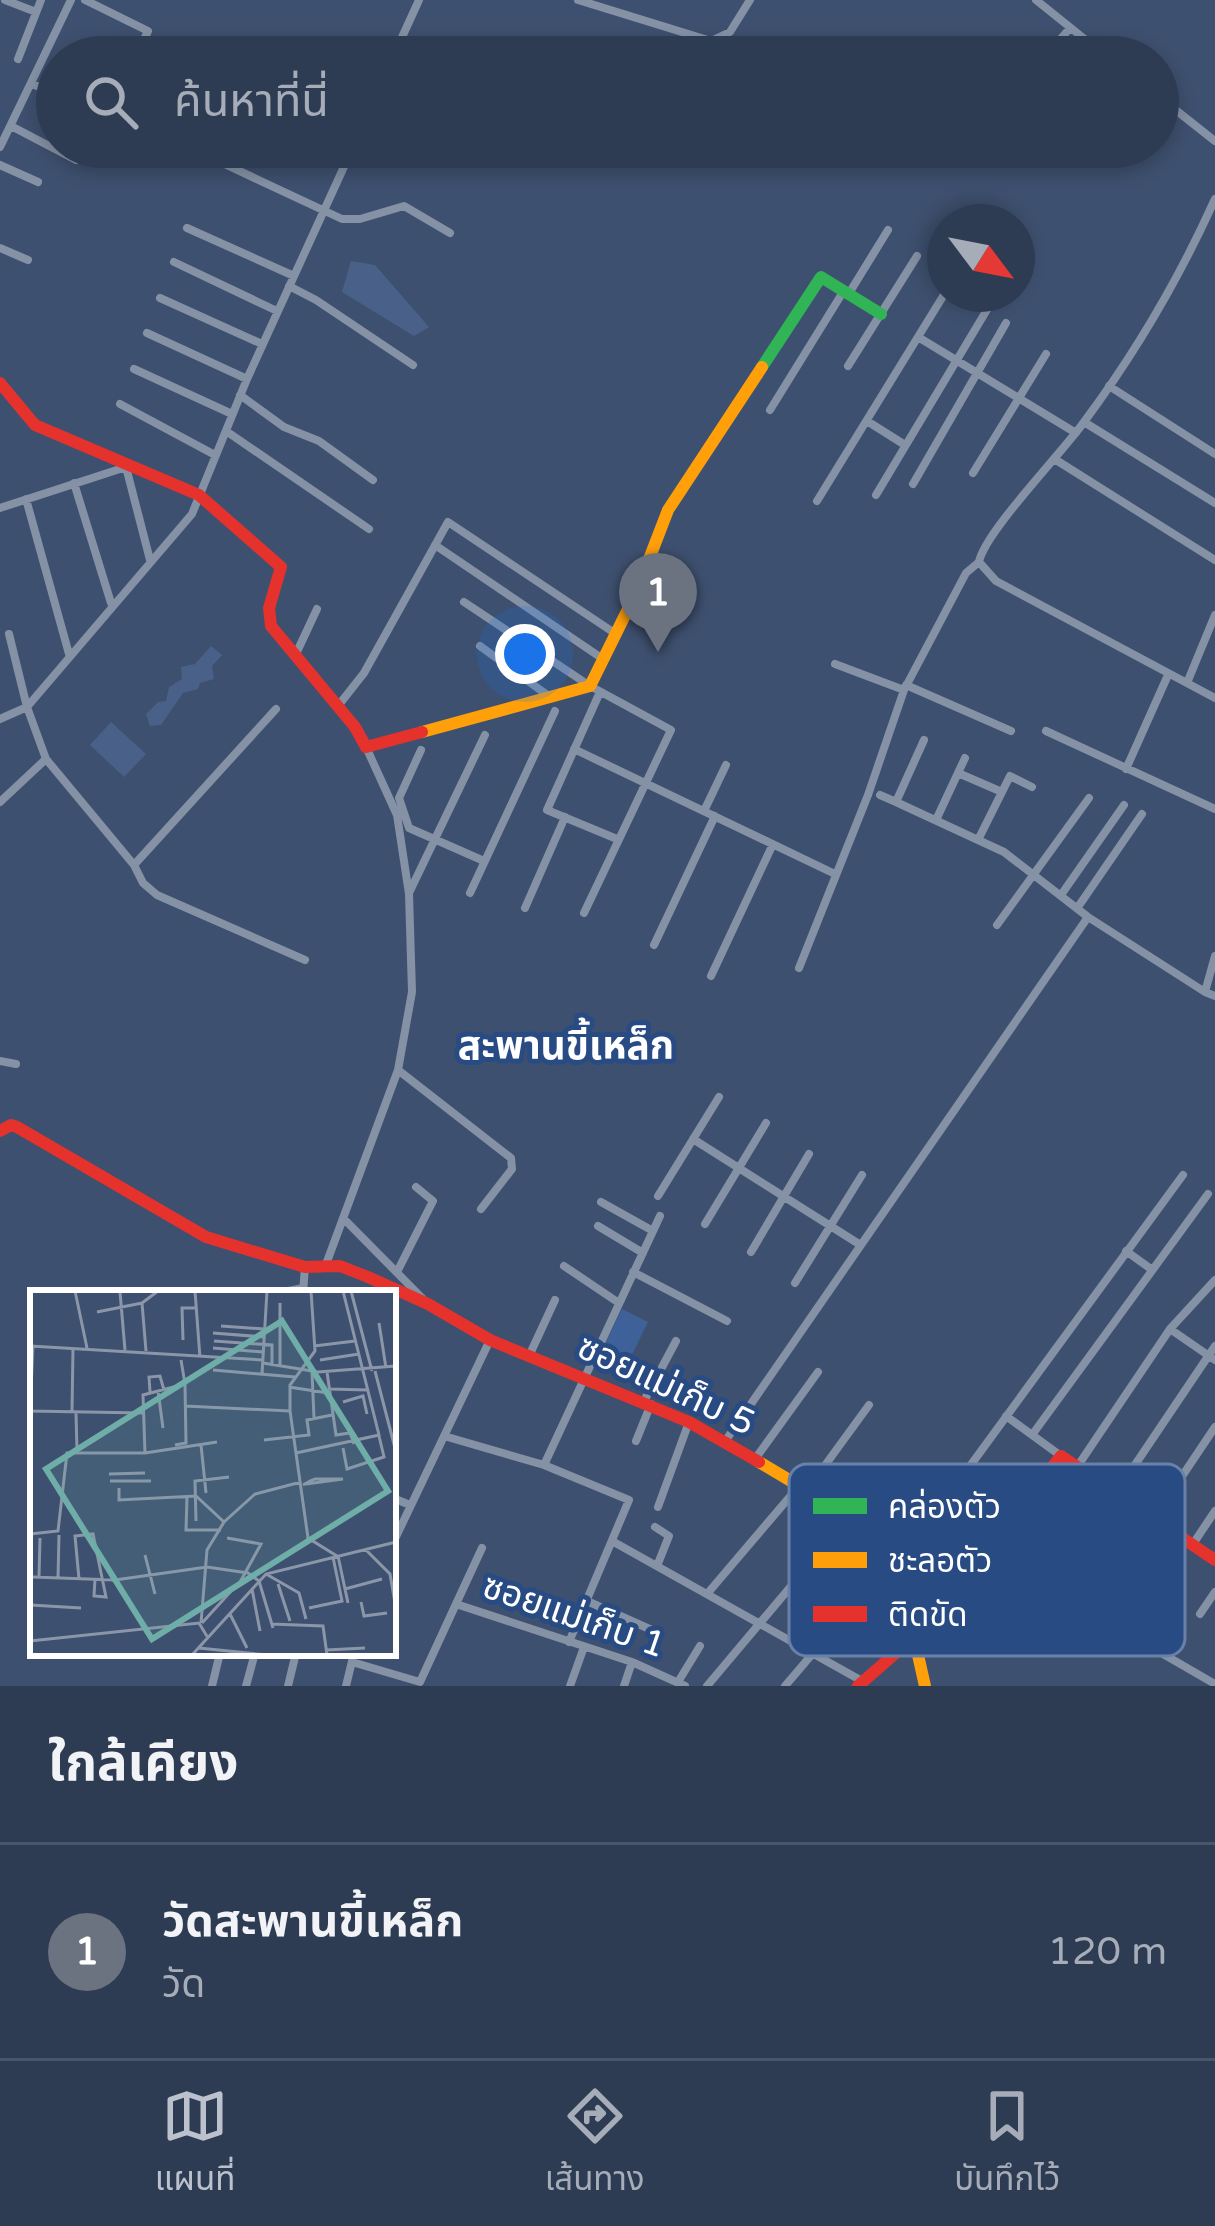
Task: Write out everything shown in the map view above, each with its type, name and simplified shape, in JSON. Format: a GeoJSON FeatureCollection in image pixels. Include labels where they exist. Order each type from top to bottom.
{"type":"FeatureCollection","features":[{"type":"Feature","properties":{"kind":"street"},"geometry":{"type":"LineString","coordinates":[[5,0],[36,12]]}},
{"type":"Feature","properties":{"kind":"street"},"geometry":{"type":"LineString","coordinates":[[18,59],[41,0]]}},
{"type":"Feature","properties":{"kind":"street"},"geometry":{"type":"LineString","coordinates":[[54,36],[71,0]]}},
{"type":"Feature","properties":{"kind":"street"},"geometry":{"type":"LineString","coordinates":[[86,0],[148,31],[146,36]]}},
{"type":"Feature","properties":{"kind":"street"},"geometry":{"type":"LineString","coordinates":[[403,36],[419,0]]}},
{"type":"Feature","properties":{"kind":"street"},"geometry":{"type":"LineString","coordinates":[[578,0],[695,36]]}},
{"type":"Feature","properties":{"kind":"street"},"geometry":{"type":"LineString","coordinates":[[722,36],[730,32],[750,0]]}},
{"type":"Feature","properties":{"kind":"street"},"geometry":{"type":"LineString","coordinates":[[1036,0],[1079,36]]}},
{"type":"Feature","properties":{"kind":"street"},"geometry":{"type":"LineString","coordinates":[[1063,36],[1070,28]]}},
{"type":"Feature","properties":{"kind":"street"},"geometry":{"type":"LineString","coordinates":[[0,147],[36,74]]}},
{"type":"Feature","properties":{"kind":"street"},"geometry":{"type":"LineString","coordinates":[[32,83],[36,85]]}},
{"type":"Feature","properties":{"kind":"street"},"geometry":{"type":"LineString","coordinates":[[1179,113],[1215,141]]}},
{"type":"Feature","properties":{"kind":"street"},"geometry":{"type":"LineString","coordinates":[[7,127],[36,141]]}},
{"type":"Feature","properties":{"kind":"street"},"geometry":{"type":"LineString","coordinates":[[0,165],[38,182]]}},
{"type":"Feature","properties":{"kind":"street"},"geometry":{"type":"LineString","coordinates":[[234,168],[352,220],[412,207],[450,232]]}},
{"type":"Feature","properties":{"kind":"street"},"geometry":{"type":"LineString","coordinates":[[0,719],[27,707],[192,514],[240,394],[344,168]]}},
{"type":"Feature","properties":{"kind":"street"},"geometry":{"type":"LineString","coordinates":[[800,968],[905,687],[966,573],[1056,460],[1154,322],[1211,220],[1215,199]]}},
{"type":"Feature","properties":{"kind":"street"},"geometry":{"type":"LineString","coordinates":[[188,228],[292,281],[413,365]]}},
{"type":"Feature","properties":{"kind":"street"},"geometry":{"type":"LineString","coordinates":[[770,410],[888,230]]}},
{"type":"Feature","properties":{"kind":"street"},"geometry":{"type":"LineString","coordinates":[[0,248],[28,260]]}},
{"type":"Feature","properties":{"kind":"street"},"geometry":{"type":"LineString","coordinates":[[848,366],[917,256]]}},
{"type":"Feature","properties":{"kind":"street"},"geometry":{"type":"LineString","coordinates":[[174,262],[278,311]]}},
{"type":"Feature","properties":{"kind":"street"},"geometry":{"type":"LineString","coordinates":[[617,839],[547,810],[574,749],[603,659],[668,510],[821,278],[881,314]]}},
{"type":"Feature","properties":{"kind":"street"},"geometry":{"type":"LineString","coordinates":[[160,298],[262,344]]}},
{"type":"Feature","properties":{"kind":"street"},"geometry":{"type":"LineString","coordinates":[[818,501],[933,312]]}},
{"type":"Feature","properties":{"kind":"street"},"geometry":{"type":"LineString","coordinates":[[876,494],[986,312]]}},
{"type":"Feature","properties":{"kind":"street"},"geometry":{"type":"LineString","coordinates":[[914,484],[1006,323]]}},
{"type":"Feature","properties":{"kind":"street"},"geometry":{"type":"LineString","coordinates":[[147,334],[247,379]]}},
{"type":"Feature","properties":{"kind":"street"},"geometry":{"type":"LineString","coordinates":[[918,337],[1076,433]]}},
{"type":"Feature","properties":{"kind":"street"},"geometry":{"type":"LineString","coordinates":[[973,473],[1046,354]]}},
{"type":"Feature","properties":{"kind":"street"},"geometry":{"type":"LineString","coordinates":[[134,369],[232,413]]}},
{"type":"Feature","properties":{"kind":"street"},"geometry":{"type":"LineString","coordinates":[[0,383],[35,424],[199,495],[281,567],[268,618],[366,747],[397,815],[409,894],[412,992],[398,1070],[325,1268]]}},
{"type":"Feature","properties":{"kind":"street"},"geometry":{"type":"LineString","coordinates":[[1109,386],[1215,454]]}},
{"type":"Feature","properties":{"kind":"street"},"geometry":{"type":"LineString","coordinates":[[240,394],[284,427],[319,442],[373,480]]}},
{"type":"Feature","properties":{"kind":"street"},"geometry":{"type":"LineString","coordinates":[[120,404],[215,455]]}},
{"type":"Feature","properties":{"kind":"street"},"geometry":{"type":"LineString","coordinates":[[867,421],[905,446]]}},
{"type":"Feature","properties":{"kind":"street"},"geometry":{"type":"LineString","coordinates":[[1084,422],[1215,503]]}},
{"type":"Feature","properties":{"kind":"street"},"geometry":{"type":"LineString","coordinates":[[226,430],[369,529]]}},
{"type":"Feature","properties":{"kind":"street"},"geometry":{"type":"LineString","coordinates":[[1056,460],[1215,560]]}},
{"type":"Feature","properties":{"kind":"street"},"geometry":{"type":"LineString","coordinates":[[0,508],[126,467]]}},
{"type":"Feature","properties":{"kind":"street"},"geometry":{"type":"LineString","coordinates":[[126,467],[150,560]]}},
{"type":"Feature","properties":{"kind":"street"},"geometry":{"type":"LineString","coordinates":[[74,483],[111,604]]}},
{"type":"Feature","properties":{"kind":"street"},"geometry":{"type":"LineString","coordinates":[[26,499],[70,654]]}},
{"type":"Feature","properties":{"kind":"street"},"geometry":{"type":"LineString","coordinates":[[338,706],[364,673],[450,522],[616,634]]}},
{"type":"Feature","properties":{"kind":"street"},"geometry":{"type":"LineString","coordinates":[[434,545],[603,659]]}},
{"type":"Feature","properties":{"kind":"street"},"geometry":{"type":"LineString","coordinates":[[979,562],[996,581],[1215,698]]}},
{"type":"Feature","properties":{"kind":"street"},"geometry":{"type":"LineString","coordinates":[[464,602],[595,689],[671,730],[584,914]]}},
{"type":"Feature","properties":{"kind":"street"},"geometry":{"type":"LineString","coordinates":[[295,656],[317,609]]}},
{"type":"Feature","properties":{"kind":"street"},"geometry":{"type":"LineString","coordinates":[[1186,683],[1215,615]]}},
{"type":"Feature","properties":{"kind":"street"},"geometry":{"type":"LineString","coordinates":[[9,634],[27,707],[46,758],[150,891],[305,960]]}},
{"type":"Feature","properties":{"kind":"street"},"geometry":{"type":"LineString","coordinates":[[480,646],[550,697]]}},
{"type":"Feature","properties":{"kind":"street"},"geometry":{"type":"LineString","coordinates":[[835,664],[1011,731]]}},
{"type":"Feature","properties":{"kind":"street"},"geometry":{"type":"LineString","coordinates":[[1126,769],[1168,675]]}},
{"type":"Feature","properties":{"kind":"street"},"geometry":{"type":"LineString","coordinates":[[366,747],[595,689]]}},
{"type":"Feature","properties":{"kind":"street"},"geometry":{"type":"LineString","coordinates":[[134,865],[276,709]]}},
{"type":"Feature","properties":{"kind":"street"},"geometry":{"type":"LineString","coordinates":[[470,893],[555,711]]}},
{"type":"Feature","properties":{"kind":"street"},"geometry":{"type":"LineString","coordinates":[[1046,731],[1215,809]]}},
{"type":"Feature","properties":{"kind":"street"},"geometry":{"type":"LineString","coordinates":[[409,894],[485,735]]}},
{"type":"Feature","properties":{"kind":"street"},"geometry":{"type":"LineString","coordinates":[[896,802],[924,740]]}},
{"type":"Feature","properties":{"kind":"street"},"geometry":{"type":"LineString","coordinates":[[574,749],[835,874]]}},
{"type":"Feature","properties":{"kind":"street"},"geometry":{"type":"LineString","coordinates":[[421,750],[399,798],[409,828],[484,861]]}},
{"type":"Feature","properties":{"kind":"street"},"geometry":{"type":"LineString","coordinates":[[0,802],[46,758]]}},
{"type":"Feature","properties":{"kind":"street"},"geometry":{"type":"LineString","coordinates":[[936,820],[965,758]]}},
{"type":"Feature","properties":{"kind":"street"},"geometry":{"type":"LineString","coordinates":[[704,811],[726,765]]}},
{"type":"Feature","properties":{"kind":"street"},"geometry":{"type":"LineString","coordinates":[[958,773],[1002,792]]}},
{"type":"Feature","properties":{"kind":"street"},"geometry":{"type":"LineString","coordinates":[[978,840],[1010,776],[1032,787]]}},
{"type":"Feature","properties":{"kind":"street"},"geometry":{"type":"LineString","coordinates":[[880,795],[1004,852],[1088,917],[1215,996]]}},
{"type":"Feature","properties":{"kind":"street"},"geometry":{"type":"LineString","coordinates":[[997,925],[1089,798]]}},
{"type":"Feature","properties":{"kind":"street"},"geometry":{"type":"LineString","coordinates":[[1061,895],[1124,805]]}},
{"type":"Feature","properties":{"kind":"street"},"geometry":{"type":"LineString","coordinates":[[1077,908],[1142,814]]}},
{"type":"Feature","properties":{"kind":"street"},"geometry":{"type":"LineString","coordinates":[[525,908],[565,817]]}},
{"type":"Feature","properties":{"kind":"street"},"geometry":{"type":"LineString","coordinates":[[654,945],[715,817]]}},
{"type":"Feature","properties":{"kind":"street"},"geometry":{"type":"LineString","coordinates":[[711,976],[773,844]]}},
{"type":"Feature","properties":{"kind":"street"},"geometry":{"type":"LineString","coordinates":[[726,1440],[1088,917]]}},
{"type":"Feature","properties":{"kind":"street"},"geometry":{"type":"LineString","coordinates":[[1204,992],[1215,956]]}},
{"type":"Feature","properties":{"kind":"street"},"geometry":{"type":"LineString","coordinates":[[0,1061],[16,1064]]}},
{"type":"Feature","properties":{"kind":"street"},"geometry":{"type":"LineString","coordinates":[[398,1070],[511,1158],[512,1169],[481,1209]]}},
{"type":"Feature","properties":{"kind":"street"},"geometry":{"type":"LineString","coordinates":[[658,1196],[719,1097]]}},
{"type":"Feature","properties":{"kind":"street"},"geometry":{"type":"LineString","coordinates":[[705,1224],[766,1123]]}},
{"type":"Feature","properties":{"kind":"street","name":"ซอยแม่เก็บ 5"},"geometry":{"type":"LineString","coordinates":[[2,1125],[25,1131],[206,1237],[304,1267],[340,1266],[396,1290]]}},
{"type":"Feature","properties":{"kind":"street"},"geometry":{"type":"LineString","coordinates":[[693,1139],[859,1244]]}},
{"type":"Feature","properties":{"kind":"street"},"geometry":{"type":"LineString","coordinates":[[751,1252],[809,1154]]}},
{"type":"Feature","properties":{"kind":"street"},"geometry":{"type":"LineString","coordinates":[[795,1283],[862,1175]]}},
{"type":"Feature","properties":{"kind":"street"},"geometry":{"type":"LineString","coordinates":[[970,1464],[1183,1175]]}},
{"type":"Feature","properties":{"kind":"street"},"geometry":{"type":"LineString","coordinates":[[397,1272],[433,1201],[416,1187]]}},
{"type":"Feature","properties":{"kind":"street"},"geometry":{"type":"LineString","coordinates":[[1032,1435],[1208,1194]]}},
{"type":"Feature","properties":{"kind":"street"},"geometry":{"type":"LineString","coordinates":[[601,1202],[653,1231]]}},
{"type":"Feature","properties":{"kind":"street"},"geometry":{"type":"LineString","coordinates":[[544,1465],[660,1216]]}},
{"type":"Feature","properties":{"kind":"street"},"geometry":{"type":"LineString","coordinates":[[343,1218],[428,1304]]}},
{"type":"Feature","properties":{"kind":"street"},"geometry":{"type":"LineString","coordinates":[[598,1226],[643,1253]]}},
{"type":"Feature","properties":{"kind":"street"},"geometry":{"type":"LineString","coordinates":[[1126,1251],[1151,1269]]}},
{"type":"Feature","properties":{"kind":"street"},"geometry":{"type":"LineString","coordinates":[[564,1266],[619,1303]]}},
{"type":"Feature","properties":{"kind":"street"},"geometry":{"type":"LineString","coordinates":[[303,1290],[304,1267]]}},
{"type":"Feature","properties":{"kind":"street"},"geometry":{"type":"LineString","coordinates":[[633,1272],[727,1321]]}},
{"type":"Feature","properties":{"kind":"street"},"geometry":{"type":"LineString","coordinates":[[1079,1464],[1170,1329],[1215,1280]]}},
{"type":"Feature","properties":{"kind":"street","name":"ซอยแม่เก็บ 5"},"geometry":{"type":"LineString","coordinates":[[396,1290],[490,1340],[689,1422],[789,1480]]}},
{"type":"Feature","properties":{"kind":"street"},"geometry":{"type":"LineString","coordinates":[[529,1356],[555,1300]]}},
{"type":"Feature","properties":{"kind":"street"},"geometry":{"type":"LineString","coordinates":[[1170,1329],[1211,1358]]}},
{"type":"Feature","properties":{"kind":"street"},"geometry":{"type":"LineString","coordinates":[[396,1536],[490,1340]]}},
{"type":"Feature","properties":{"kind":"street"},"geometry":{"type":"LineString","coordinates":[[636,1441],[647,1403],[676,1341]]}},
{"type":"Feature","properties":{"kind":"street"},"geometry":{"type":"LineString","coordinates":[[1136,1464],[1215,1346]]}},
{"type":"Feature","properties":{"kind":"street"},"geometry":{"type":"LineString","coordinates":[[755,1459],[818,1372]]}},
{"type":"Feature","properties":{"kind":"street"},"geometry":{"type":"LineString","coordinates":[[822,1464],[869,1405]]}},
{"type":"Feature","properties":{"kind":"street"},"geometry":{"type":"LineString","coordinates":[[1006,1416],[1073,1464]]}},
{"type":"Feature","properties":{"kind":"street"},"geometry":{"type":"LineString","coordinates":[[658,1507],[689,1422]]}},
{"type":"Feature","properties":{"kind":"street"},"geometry":{"type":"LineString","coordinates":[[1185,1472],[1215,1427]]}},
{"type":"Feature","properties":{"kind":"street"},"geometry":{"type":"LineString","coordinates":[[445,1436],[544,1465],[629,1500],[569,1642]]}},
{"type":"Feature","properties":{"kind":"street"},"geometry":{"type":"LineString","coordinates":[[1054,1464],[1061,1456]]}},
{"type":"Feature","properties":{"kind":"street"},"geometry":{"type":"LineString","coordinates":[[396,1499],[410,1505]]}},
{"type":"Feature","properties":{"kind":"street"},"geometry":{"type":"LineString","coordinates":[[707,1594],[789,1503]]}},
{"type":"Feature","properties":{"kind":"street"},"geometry":{"type":"LineString","coordinates":[[1192,1545],[1215,1511]]}},
{"type":"Feature","properties":{"kind":"street"},"geometry":{"type":"LineString","coordinates":[[655,1527],[670,1536],[657,1566]]}},
{"type":"Feature","properties":{"kind":"street"},"geometry":{"type":"LineString","coordinates":[[612,1541],[789,1640]]}},
{"type":"Feature","properties":{"kind":"street"},"geometry":{"type":"LineString","coordinates":[[1185,1541],[1215,1560]]}},
{"type":"Feature","properties":{"kind":"street"},"geometry":{"type":"LineString","coordinates":[[456,1604],[482,1548]]}},
{"type":"Feature","properties":{"kind":"street"},"geometry":{"type":"LineString","coordinates":[[706,1686],[789,1589]]}},
{"type":"Feature","properties":{"kind":"street"},"geometry":{"type":"LineString","coordinates":[[1200,1613],[1215,1592]]}},
{"type":"Feature","properties":{"kind":"street"},"geometry":{"type":"LineString","coordinates":[[587,1601],[654,1630]]}},
{"type":"Feature","properties":{"kind":"street","name":"ซอยแม่เก็บ 1"},"geometry":{"type":"LineString","coordinates":[[353,1657],[420,1682],[456,1604],[632,1662],[681,1684]]}},
{"type":"Feature","properties":{"kind":"street"},"geometry":{"type":"LineString","coordinates":[[681,1684],[700,1646]]}},
{"type":"Feature","properties":{"kind":"street"},"geometry":{"type":"LineString","coordinates":[[570,1686],[584,1647]]}},
{"type":"Feature","properties":{"kind":"street"},"geometry":{"type":"LineString","coordinates":[[212,1686],[219,1656]]}},
{"type":"Feature","properties":{"kind":"street"},"geometry":{"type":"LineString","coordinates":[[246,1686],[254,1656]]}},
{"type":"Feature","properties":{"kind":"street"},"geometry":{"type":"LineString","coordinates":[[288,1686],[295,1656]]}},
{"type":"Feature","properties":{"kind":"street"},"geometry":{"type":"LineString","coordinates":[[785,1686],[809,1656]]}},
{"type":"Feature","properties":{"kind":"street"},"geometry":{"type":"LineString","coordinates":[[816,1656],[860,1684],[892,1656]]}},
{"type":"Feature","properties":{"kind":"street","name":"ซอยแม่เก็บ 5"},"geometry":{"type":"LineString","coordinates":[[918,1656],[925,1686]]}},
{"type":"Feature","properties":{"kind":"street"},"geometry":{"type":"LineString","coordinates":[[1164,1656],[1215,1684]]}},
{"type":"Feature","properties":{"kind":"street"},"geometry":{"type":"LineString","coordinates":[[346,1686],[353,1657]]}},
{"type":"Feature","properties":{"kind":"street"},"geometry":{"type":"LineString","coordinates":[[624,1686],[632,1662]]}},
{"type":"Feature","properties":{"kind":"shaded area"},"geometry":{"type":"Polygon","coordinates":[[[351,261],[375,265],[429,327],[414,336],[342,292],[351,261]]]}},
{"type":"Feature","properties":{"kind":"shaded area"},"geometry":{"type":"Polygon","coordinates":[[[211,646],[222,655],[212,666],[214,679],[183,693],[161,725],[150,726],[146,714],[166,701],[169,687],[182,679],[181,667],[195,664],[211,646]]]}},
{"type":"Feature","properties":{"kind":"shaded area"},"geometry":{"type":"Polygon","coordinates":[[[111,722],[146,754],[124,777],[90,745],[111,722]]]}},
{"type":"Feature","properties":{"kind":"shaded area"},"geometry":{"type":"Polygon","coordinates":[[[622,1309],[648,1322],[626,1367],[600,1355],[622,1309]]]}},
{"type":"Feature","properties":{"kind":"traffic: fast"},"geometry":{"type":"LineString","coordinates":[[762,367],[821,277],[881,314]]}},
{"type":"Feature","properties":{"kind":"traffic: slow"},"geometry":{"type":"LineString","coordinates":[[422,732],[590,686],[636,593],[668,510],[762,367]]}},
{"type":"Feature","properties":{"kind":"traffic: slow"},"geometry":{"type":"LineString","coordinates":[[759,1462],[789,1480]]}},
{"type":"Feature","properties":{"kind":"traffic: slow"},"geometry":{"type":"LineString","coordinates":[[918,1656],[925,1686]]}},
{"type":"Feature","properties":{"kind":"traffic: jam"},"geometry":{"type":"LineString","coordinates":[[0,383],[35,425],[199,495],[281,567],[269,608],[271,626],[355,727],[366,747],[422,732]]}},
{"type":"Feature","properties":{"kind":"traffic: jam"},"geometry":{"type":"LineString","coordinates":[[0,1131],[17,1127],[206,1237],[305,1267],[340,1266],[368,1277],[490,1340],[689,1422],[759,1462]]}},
{"type":"Feature","properties":{"kind":"traffic: jam"},"geometry":{"type":"LineString","coordinates":[[1055,1464],[1061,1456],[1073,1464]]}},
{"type":"Feature","properties":{"kind":"traffic: jam"},"geometry":{"type":"LineString","coordinates":[[1185,1540],[1215,1560]]}},
{"type":"Feature","properties":{"kind":"traffic: jam"},"geometry":{"type":"LineString","coordinates":[[858,1686],[892,1656]]}},
{"type":"Feature","properties":{"kind":"place","name":"วัดสะพานขี้เหล็ก"},"geometry":{"type":"Point","coordinates":[658,652]}},
{"type":"Feature","properties":{"kind":"district","name":"สะพานขี้เหล็ก"},"geometry":{"type":"Point","coordinates":[566,1046]}}]}
